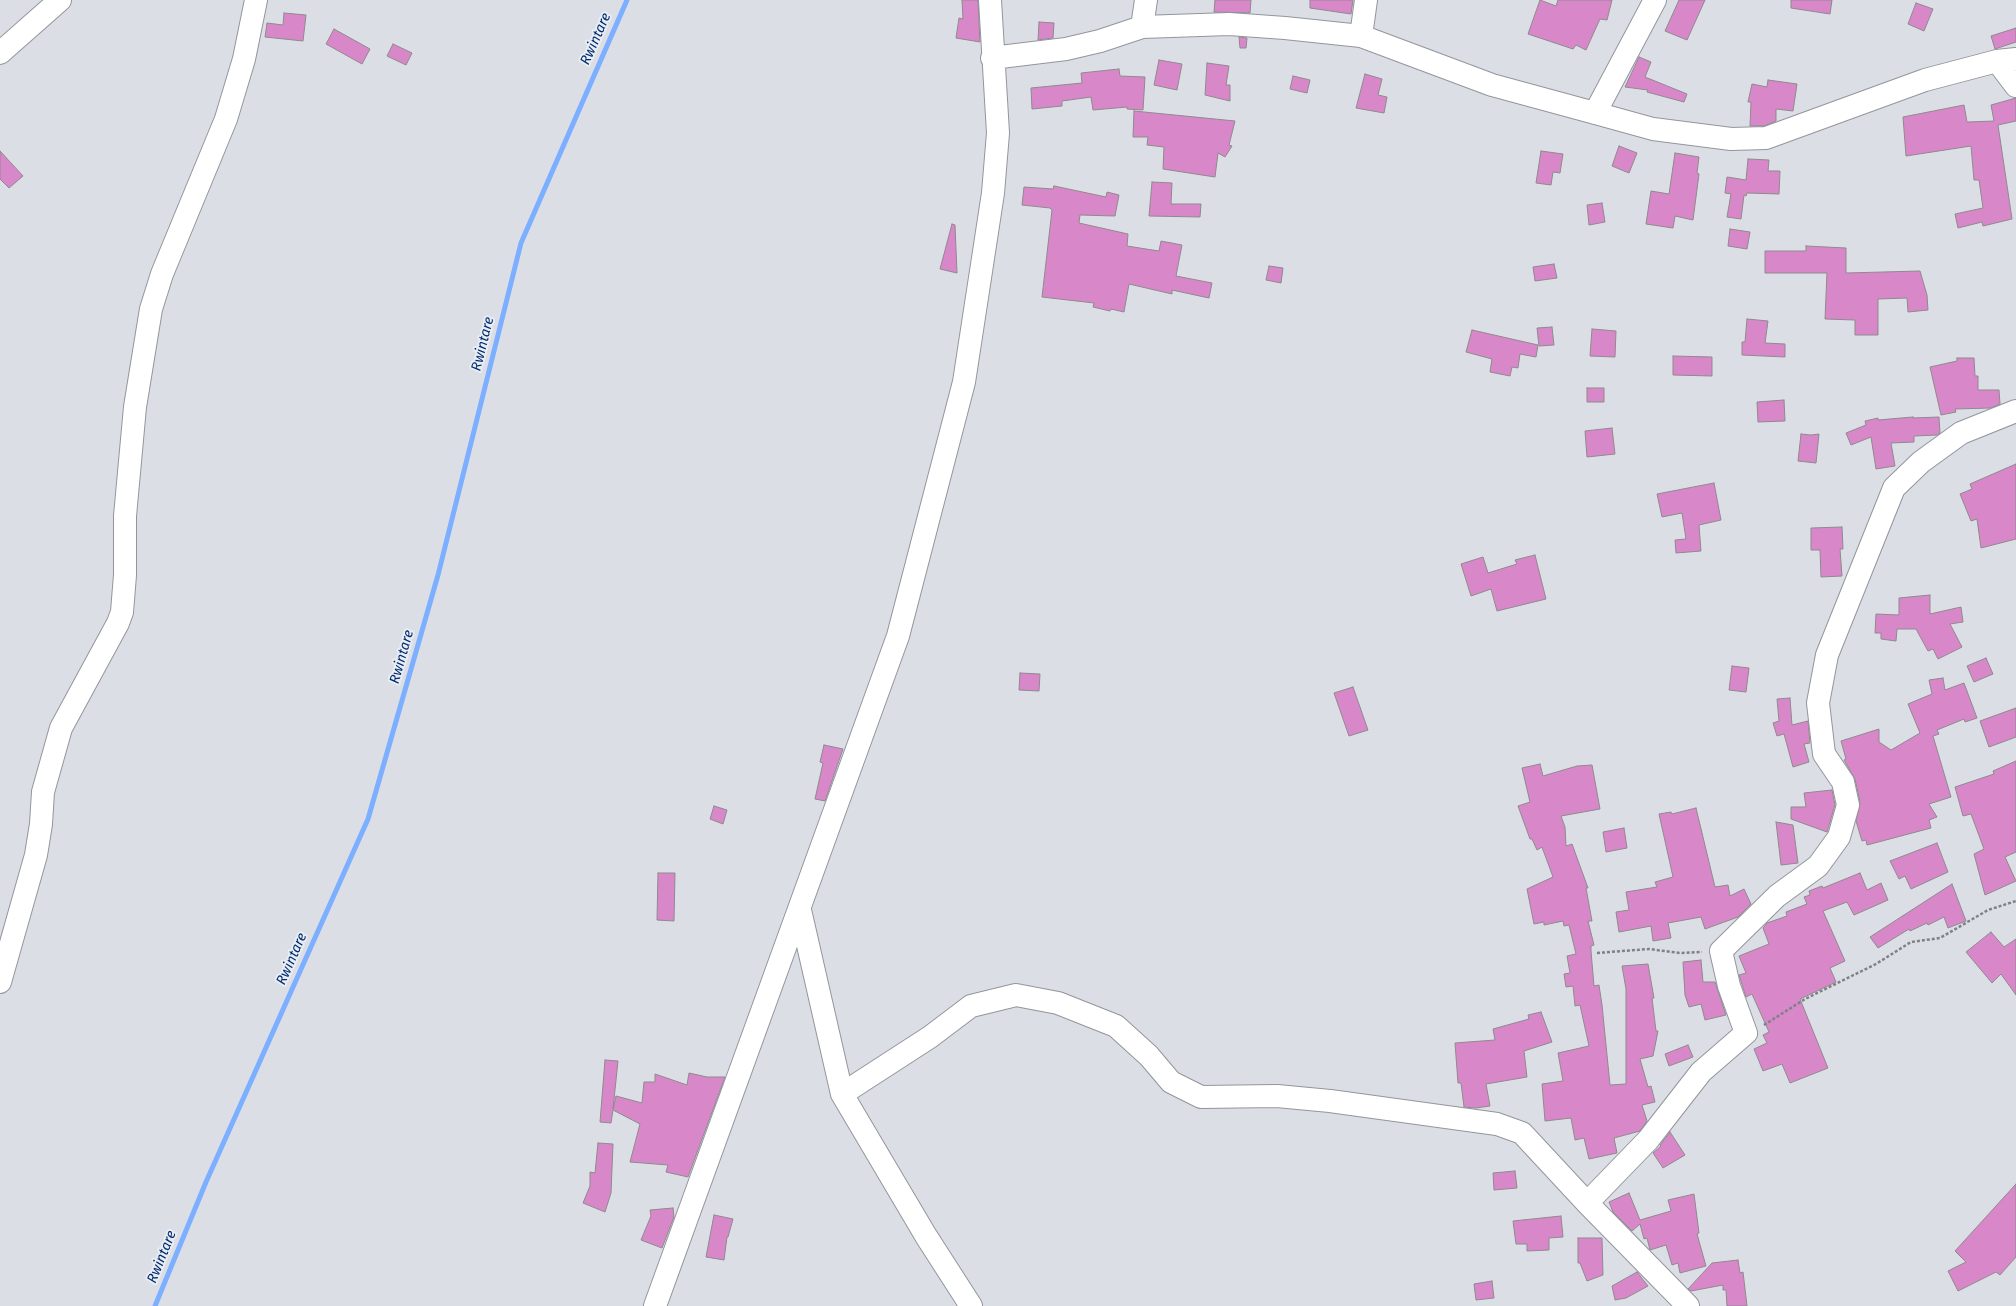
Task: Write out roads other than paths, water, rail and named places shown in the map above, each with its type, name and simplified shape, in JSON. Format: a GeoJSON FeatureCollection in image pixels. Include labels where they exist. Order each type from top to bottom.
{"type":"FeatureCollection","features":[{"type":"Feature","properties":{"kind":"street"},"geometry":{"type":"LineString","coordinates":[[0,53],[60,0]]}},
{"type":"Feature","properties":{"kind":"street"},"geometry":{"type":"LineString","coordinates":[[0,982],[36,855],[41,824],[43,792],[61,728],[122,612],[125,575],[125,516],[135,408],[151,309],[162,274],[226,119],[244,60],[256,0]]}},
{"type":"Feature","properties":{"kind":"street"},"geometry":{"type":"LineString","coordinates":[[655,1306],[800,910],[898,636],[964,382],[993,193],[998,133],[992,58],[990,0]]}},
{"type":"Feature","properties":{"kind":"street"},"geometry":{"type":"LineString","coordinates":[[1142,27],[1146,0]]}},
{"type":"Feature","properties":{"kind":"street"},"geometry":{"type":"LineString","coordinates":[[1361,36],[1366,0]]}},
{"type":"Feature","properties":{"kind":"street"},"geometry":{"type":"LineString","coordinates":[[1595,113],[1655,0]]}},
{"type":"Feature","properties":{"kind":"street"},"geometry":{"type":"LineString","coordinates":[[992,58],[1066,49],[1100,41],[1142,27],[1228,24],[1361,36],[1492,85],[1653,129],[1731,139],[1766,138],[1925,80],[2007,60],[2016,86]]}},
{"type":"Feature","properties":{"kind":"street"},"geometry":{"type":"LineString","coordinates":[[1587,1203],[1648,1140],[1701,1072],[1746,1033],[1729,986],[1721,951],[1778,896],[1818,866],[1839,837],[1848,805],[1844,782],[1824,754],[1820,731],[1818,703],[1827,655],[1894,488],[1921,462],[1961,433],[2016,411]]}},
{"type":"Feature","properties":{"kind":"street"},"geometry":{"type":"LineString","coordinates":[[800,910],[842,1094],[926,1236],[971,1306]]}},
{"type":"Feature","properties":{"kind":"street"},"geometry":{"type":"LineString","coordinates":[[842,1094],[930,1037],[971,1006],[1016,995],[1058,1003],[1116,1026],[1149,1056],[1171,1082],[1201,1097],[1276,1096],[1330,1101],[1497,1124],[1522,1133],[1587,1203],[1688,1306]]}},
{"type":"Feature","properties":{"kind":"waterway","name":"Rwintare"},"geometry":{"type":"LineString","coordinates":[[155,1306],[206,1182],[368,819],[438,575],[521,243],[627,0]]}}]}
